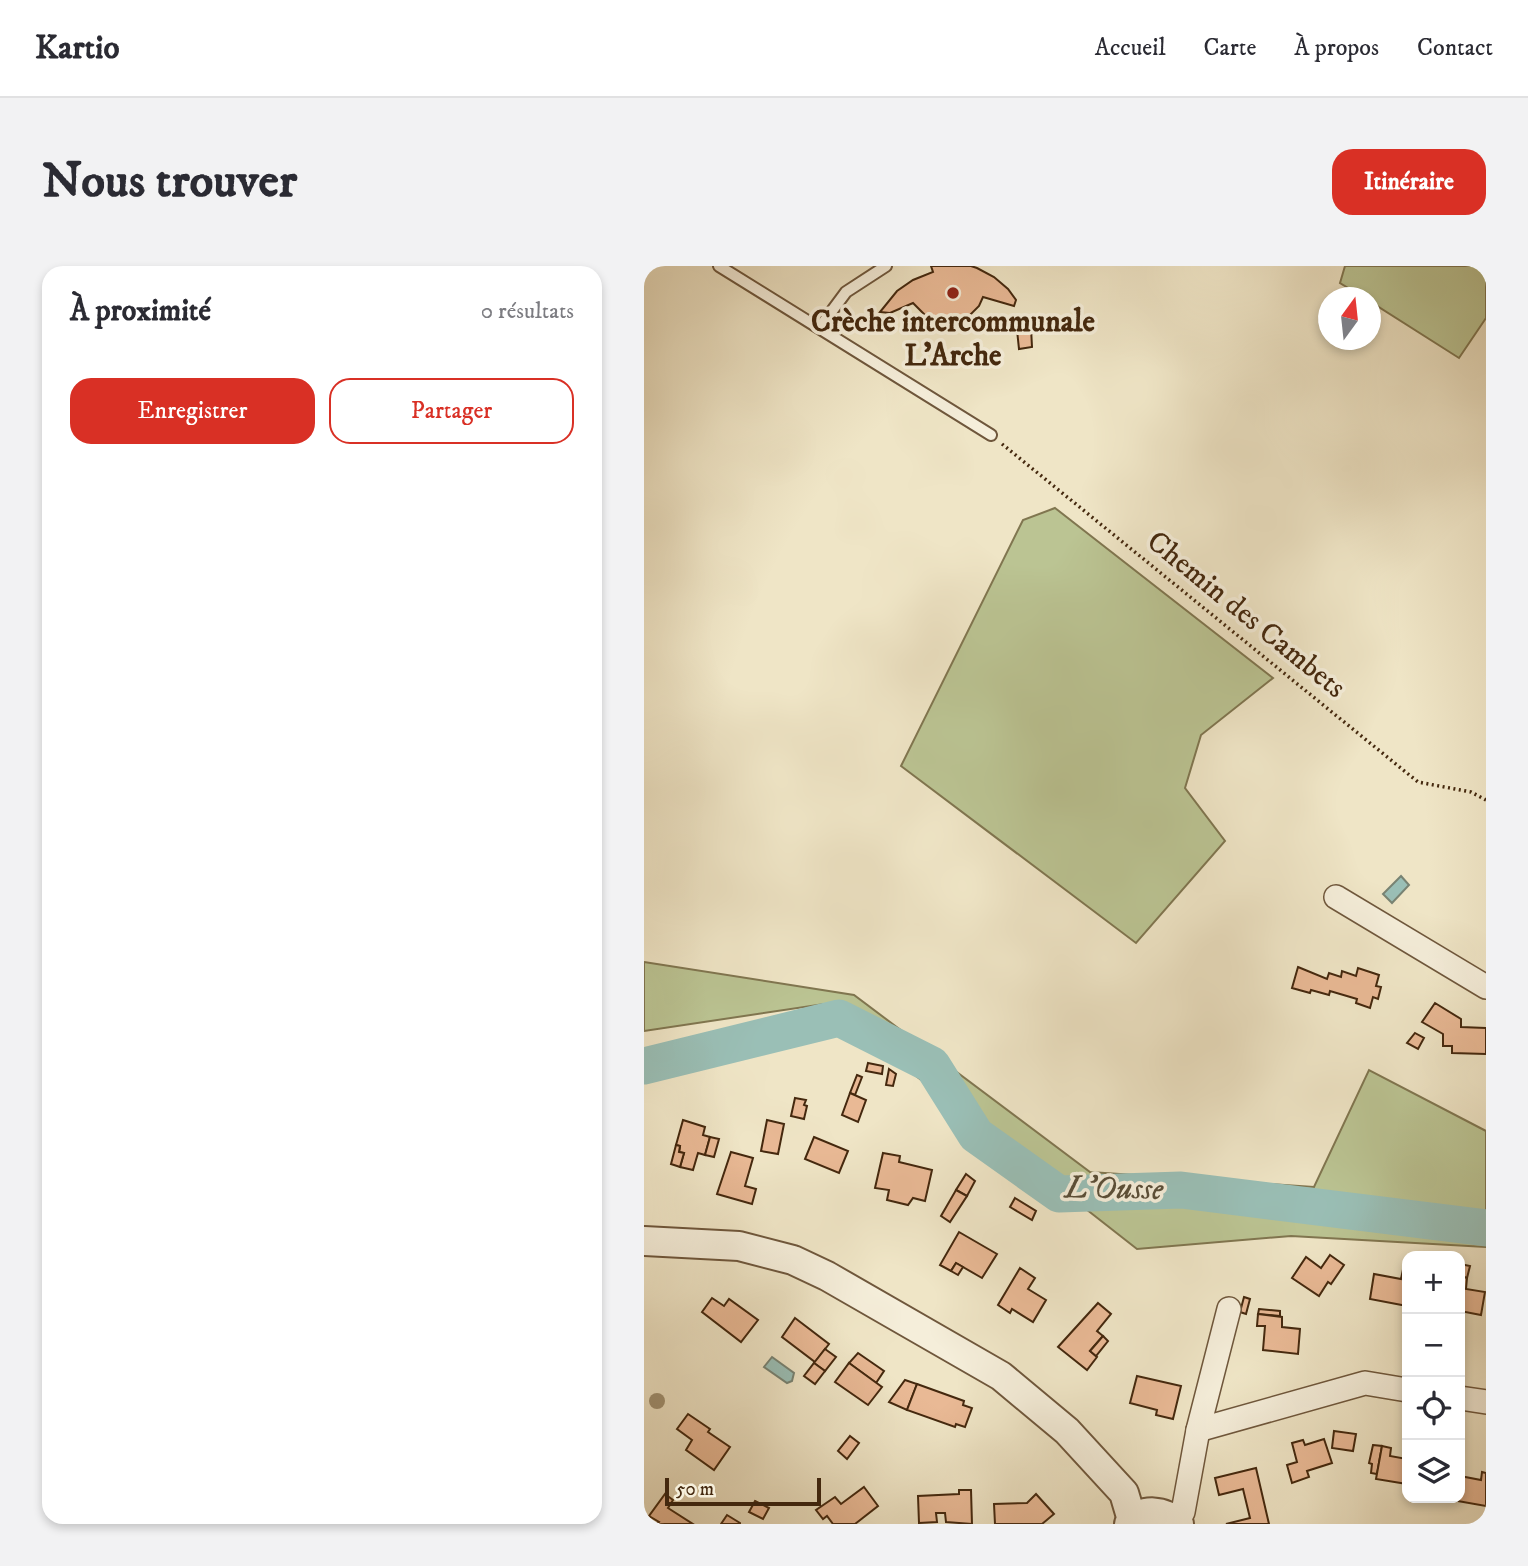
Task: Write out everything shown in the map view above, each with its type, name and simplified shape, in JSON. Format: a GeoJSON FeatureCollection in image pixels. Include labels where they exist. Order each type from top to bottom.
{"type":"FeatureCollection","features":[{"type":"Feature","properties":{"kind":"street"},"geometry":{"type":"LineString","coordinates":[[1336,897],[1486,987]]}},
{"type":"Feature","properties":{"kind":"street"},"geometry":{"type":"LineString","coordinates":[[644,1241],[739,1246],[793,1261],[827,1276],[1001,1376],[1067,1431],[1124,1493],[1130,1522],[1141,1514],[1152,1512],[1163,1513],[1178,1523],[1183,1512],[1198,1430],[1228,1309]]}},
{"type":"Feature","properties":{"kind":"street"},"geometry":{"type":"LineString","coordinates":[[1198,1430],[1365,1383],[1402,1389]]}},
{"type":"Feature","properties":{"kind":"street"},"geometry":{"type":"LineString","coordinates":[[1465,1399],[1486,1402]]}},
{"type":"Feature","properties":{"kind":"lane"},"geometry":{"type":"LineString","coordinates":[[719,266],[992,436]]}},
{"type":"Feature","properties":{"kind":"lane"},"geometry":{"type":"LineString","coordinates":[[820,327],[846,292],[886,266]]}},
{"type":"Feature","properties":{"kind":"path","name":"Chemin des Cambets"},"geometry":{"type":"LineString","coordinates":[[992,436],[1418,782],[1471,792],[1486,800]]}},
{"type":"Feature","properties":{"kind":"green space"},"geometry":{"type":"Polygon","coordinates":[[[1345,266],[1486,266],[1486,318],[1459,358],[1381,308],[1381,287],[1347,287],[1340,283],[1345,266]]]}},
{"type":"Feature","properties":{"kind":"green space"},"geometry":{"type":"Polygon","coordinates":[[[1055,508],[1273,678],[1201,735],[1185,788],[1225,841],[1136,943],[901,766],[1023,520],[1055,508]]]}},
{"type":"Feature","properties":{"kind":"green space"},"geometry":{"type":"Polygon","coordinates":[[[644,962],[854,995],[1090,1172],[1314,1187],[1369,1070],[1486,1131],[1486,1247],[1291,1236],[1137,1249],[824,1004],[644,1031],[644,962]]]}},
{"type":"Feature","properties":{"kind":"water"},"geometry":{"type":"Polygon","coordinates":[[[1401,876],[1409,885],[1392,903],[1383,894],[1401,876]]]}},
{"type":"Feature","properties":{"kind":"water"},"geometry":{"type":"Polygon","coordinates":[[[772,1357],[794,1373],[792,1381],[787,1383],[764,1367],[772,1357]]]}},
{"type":"Feature","properties":{"kind":"building","name":"Crèche intercommunale L'Arche"},"geometry":{"type":"Polygon","coordinates":[[[931,266],[977,268],[1008,289],[1016,300],[1014,306],[983,297],[979,306],[969,316],[948,323],[926,316],[913,303],[890,313],[880,312],[897,291],[913,280],[933,272],[931,266]]]}},
{"type":"Feature","properties":{"kind":"building"},"geometry":{"type":"Polygon","coordinates":[[[1031,328],[1032,347],[1019,349],[1017,330],[1031,328]]]}},
{"type":"Feature","properties":{"kind":"building"},"geometry":{"type":"Polygon","coordinates":[[[1298,967],[1327,979],[1329,973],[1341,977],[1342,971],[1356,976],[1358,968],[1379,975],[1376,986],[1381,987],[1378,999],[1373,997],[1370,1008],[1356,1003],[1357,999],[1330,991],[1329,995],[1292,988],[1298,967]]]}},
{"type":"Feature","properties":{"kind":"building"},"geometry":{"type":"Polygon","coordinates":[[[1435,1003],[1461,1019],[1461,1027],[1486,1028],[1486,1054],[1452,1053],[1452,1046],[1443,1046],[1443,1034],[1422,1022],[1435,1003]]]}},
{"type":"Feature","properties":{"kind":"building"},"geometry":{"type":"Polygon","coordinates":[[[1415,1033],[1424,1038],[1418,1049],[1407,1043],[1415,1033]]]}},
{"type":"Feature","properties":{"kind":"building"},"geometry":{"type":"Polygon","coordinates":[[[868,1063],[883,1066],[882,1074],[866,1071],[868,1063]]]}},
{"type":"Feature","properties":{"kind":"building"},"geometry":{"type":"Polygon","coordinates":[[[889,1069],[896,1074],[893,1086],[886,1085],[889,1069]]]}},
{"type":"Feature","properties":{"kind":"building"},"geometry":{"type":"Polygon","coordinates":[[[857,1075],[862,1077],[855,1095],[850,1093],[857,1075]]]}},
{"type":"Feature","properties":{"kind":"building"},"geometry":{"type":"Polygon","coordinates":[[[850,1093],[866,1100],[858,1122],[842,1115],[850,1093]]]}},
{"type":"Feature","properties":{"kind":"building"},"geometry":{"type":"Polygon","coordinates":[[[795,1098],[806,1100],[804,1119],[791,1116],[795,1098]]]}},
{"type":"Feature","properties":{"kind":"building"},"geometry":{"type":"Polygon","coordinates":[[[683,1120],[705,1127],[703,1135],[710,1137],[705,1155],[698,1153],[693,1170],[680,1167],[684,1153],[679,1152],[680,1146],[676,1145],[683,1120]]]}},
{"type":"Feature","properties":{"kind":"building"},"geometry":{"type":"Polygon","coordinates":[[[767,1120],[784,1124],[778,1154],[761,1151],[767,1120]]]}},
{"type":"Feature","properties":{"kind":"building"},"geometry":{"type":"Polygon","coordinates":[[[710,1137],[719,1139],[714,1157],[705,1155],[710,1137]]]}},
{"type":"Feature","properties":{"kind":"building"},"geometry":{"type":"Polygon","coordinates":[[[814,1137],[848,1151],[839,1173],[805,1159],[814,1137]]]}},
{"type":"Feature","properties":{"kind":"building"},"geometry":{"type":"Polygon","coordinates":[[[676,1145],[680,1146],[679,1152],[684,1153],[680,1167],[671,1164],[676,1145]]]}},
{"type":"Feature","properties":{"kind":"building"},"geometry":{"type":"Polygon","coordinates":[[[731,1152],[753,1158],[745,1186],[756,1189],[752,1204],[717,1194],[731,1152]]]}},
{"type":"Feature","properties":{"kind":"building"},"geometry":{"type":"Polygon","coordinates":[[[883,1153],[900,1156],[899,1162],[932,1170],[925,1201],[913,1198],[908,1205],[887,1200],[889,1190],[875,1188],[883,1153]]]}},
{"type":"Feature","properties":{"kind":"building"},"geometry":{"type":"Polygon","coordinates":[[[966,1174],[975,1181],[967,1196],[956,1190],[966,1174]]]}},
{"type":"Feature","properties":{"kind":"building"},"geometry":{"type":"Polygon","coordinates":[[[956,1190],[967,1196],[950,1222],[941,1216],[956,1190]]]}},
{"type":"Feature","properties":{"kind":"building"},"geometry":{"type":"Polygon","coordinates":[[[1015,1198],[1036,1211],[1032,1220],[1010,1207],[1015,1198]]]}},
{"type":"Feature","properties":{"kind":"building"},"geometry":{"type":"Polygon","coordinates":[[[959,1232],[997,1254],[982,1278],[956,1263],[951,1271],[940,1265],[959,1232]]]}},
{"type":"Feature","properties":{"kind":"building"},"geometry":{"type":"Polygon","coordinates":[[[1330,1255],[1344,1265],[1319,1296],[1292,1278],[1306,1257],[1321,1268],[1330,1255]]]}},
{"type":"Feature","properties":{"kind":"building"},"geometry":{"type":"Polygon","coordinates":[[[956,1263],[963,1267],[958,1275],[951,1271],[956,1263]]]}},
{"type":"Feature","properties":{"kind":"building"},"geometry":{"type":"Polygon","coordinates":[[[1465,1265],[1470,1266],[1465,1277],[1465,1265]]]}},
{"type":"Feature","properties":{"kind":"building"},"geometry":{"type":"Polygon","coordinates":[[[1020,1268],[1035,1278],[1028,1289],[1046,1300],[1033,1322],[1012,1309],[1010,1313],[998,1305],[1020,1268]]]}},
{"type":"Feature","properties":{"kind":"building"},"geometry":{"type":"Polygon","coordinates":[[[1374,1274],[1401,1279],[1402,1274],[1402,1305],[1370,1299],[1374,1274]]]}},
{"type":"Feature","properties":{"kind":"building"},"geometry":{"type":"Polygon","coordinates":[[[1465,1277],[1466,1289],[1485,1292],[1481,1315],[1465,1312],[1465,1277]]]}},
{"type":"Feature","properties":{"kind":"building"},"geometry":{"type":"Polygon","coordinates":[[[1244,1297],[1250,1299],[1246,1314],[1240,1312],[1244,1297]]]}},
{"type":"Feature","properties":{"kind":"building"},"geometry":{"type":"Polygon","coordinates":[[[712,1298],[724,1306],[729,1299],[758,1320],[741,1342],[702,1312],[712,1298]]]}},
{"type":"Feature","properties":{"kind":"building"},"geometry":{"type":"Polygon","coordinates":[[[1098,1303],[1111,1314],[1097,1331],[1103,1336],[1090,1351],[1097,1357],[1087,1370],[1058,1347],[1098,1303]]]}},
{"type":"Feature","properties":{"kind":"building"},"geometry":{"type":"Polygon","coordinates":[[[1259,1309],[1280,1311],[1280,1316],[1258,1314],[1259,1309]]]}},
{"type":"Feature","properties":{"kind":"building"},"geometry":{"type":"Polygon","coordinates":[[[1258,1314],[1282,1317],[1282,1327],[1300,1329],[1298,1354],[1263,1350],[1265,1326],[1257,1326],[1258,1314]]]}},
{"type":"Feature","properties":{"kind":"building"},"geometry":{"type":"Polygon","coordinates":[[[795,1318],[829,1344],[815,1362],[782,1337],[795,1318]]]}},
{"type":"Feature","properties":{"kind":"building"},"geometry":{"type":"Polygon","coordinates":[[[1103,1336],[1108,1341],[1096,1356],[1090,1351],[1103,1336]]]}},
{"type":"Feature","properties":{"kind":"building"},"geometry":{"type":"Polygon","coordinates":[[[825,1349],[836,1357],[825,1371],[814,1363],[825,1349]]]}},
{"type":"Feature","properties":{"kind":"building"},"geometry":{"type":"Polygon","coordinates":[[[858,1353],[884,1371],[876,1383],[849,1363],[858,1353]]]}},
{"type":"Feature","properties":{"kind":"building"},"geometry":{"type":"Polygon","coordinates":[[[814,1363],[825,1371],[815,1384],[804,1376],[814,1363]]]}},
{"type":"Feature","properties":{"kind":"building"},"geometry":{"type":"Polygon","coordinates":[[[849,1363],[882,1387],[868,1405],[835,1382],[849,1363]]]}},
{"type":"Feature","properties":{"kind":"building"},"geometry":{"type":"Polygon","coordinates":[[[1137,1376],[1181,1386],[1173,1419],[1156,1415],[1157,1410],[1130,1403],[1137,1376]]]}},
{"type":"Feature","properties":{"kind":"building"},"geometry":{"type":"Polygon","coordinates":[[[905,1380],[917,1384],[907,1410],[889,1402],[905,1380]]]}},
{"type":"Feature","properties":{"kind":"building"},"geometry":{"type":"Polygon","coordinates":[[[917,1384],[964,1401],[963,1405],[972,1408],[965,1427],[956,1424],[955,1427],[907,1410],[917,1384]]]}},
{"type":"Feature","properties":{"kind":"building"},"geometry":{"type":"Polygon","coordinates":[[[688,1414],[730,1447],[714,1470],[686,1450],[692,1440],[677,1429],[688,1414]]]}},
{"type":"Feature","properties":{"kind":"building"},"geometry":{"type":"Polygon","coordinates":[[[1334,1431],[1356,1434],[1353,1451],[1332,1448],[1334,1431]]]}},
{"type":"Feature","properties":{"kind":"building"},"geometry":{"type":"Polygon","coordinates":[[[850,1436],[859,1443],[847,1459],[838,1451],[850,1436]]]}},
{"type":"Feature","properties":{"kind":"building"},"geometry":{"type":"Polygon","coordinates":[[[1324,1439],[1332,1463],[1307,1471],[1309,1477],[1292,1483],[1287,1465],[1297,1462],[1292,1443],[1303,1440],[1305,1445],[1324,1439]]]}},
{"type":"Feature","properties":{"kind":"building"},"geometry":{"type":"Polygon","coordinates":[[[1373,1445],[1382,1446],[1377,1474],[1371,1473],[1372,1464],[1369,1463],[1373,1445]]]}},
{"type":"Feature","properties":{"kind":"building"},"geometry":{"type":"Polygon","coordinates":[[[1382,1446],[1391,1448],[1390,1456],[1402,1458],[1402,1483],[1376,1479],[1382,1446]]]}},
{"type":"Feature","properties":{"kind":"building"},"geometry":{"type":"Polygon","coordinates":[[[1256,1468],[1269,1524],[1226,1524],[1250,1518],[1243,1489],[1219,1495],[1215,1478],[1256,1468]]]}},
{"type":"Feature","properties":{"kind":"building"},"geometry":{"type":"Polygon","coordinates":[[[1482,1472],[1486,1473],[1486,1506],[1465,1502],[1465,1477],[1481,1480],[1482,1472]]]}},
{"type":"Feature","properties":{"kind":"building"},"geometry":{"type":"Polygon","coordinates":[[[864,1487],[878,1506],[855,1524],[833,1524],[827,1516],[823,1519],[816,1510],[835,1497],[841,1504],[864,1487]]]}},
{"type":"Feature","properties":{"kind":"building"},"geometry":{"type":"Polygon","coordinates":[[[959,1490],[971,1490],[972,1524],[946,1522],[945,1513],[936,1513],[937,1522],[919,1523],[918,1496],[959,1494],[959,1490]]]}},
{"type":"Feature","properties":{"kind":"building"},"geometry":{"type":"Polygon","coordinates":[[[665,1494],[673,1500],[668,1508],[693,1524],[657,1524],[659,1522],[649,1516],[665,1494]]]}},
{"type":"Feature","properties":{"kind":"building"},"geometry":{"type":"Polygon","coordinates":[[[1036,1494],[1054,1514],[1042,1524],[995,1524],[994,1504],[1027,1503],[1036,1494]]]}},
{"type":"Feature","properties":{"kind":"building"},"geometry":{"type":"Polygon","coordinates":[[[755,1501],[769,1508],[763,1519],[749,1512],[755,1501]]]}},
{"type":"Feature","properties":{"kind":"building"},"geometry":{"type":"Polygon","coordinates":[[[727,1515],[740,1523],[740,1524],[721,1524],[727,1515]]]}},
{"type":"Feature","properties":{"kind":"waterway","name":"L'Ousse"},"geometry":{"type":"LineString","coordinates":[[644,1066],[839,1018],[932,1065],[976,1135],[1059,1194],[1181,1190],[1486,1228]]}},
{"type":"Feature","properties":{"kind":"place","name":"Crèche intercommunale L'Arche"},"geometry":{"type":"Point","coordinates":[953,293]}}]}
